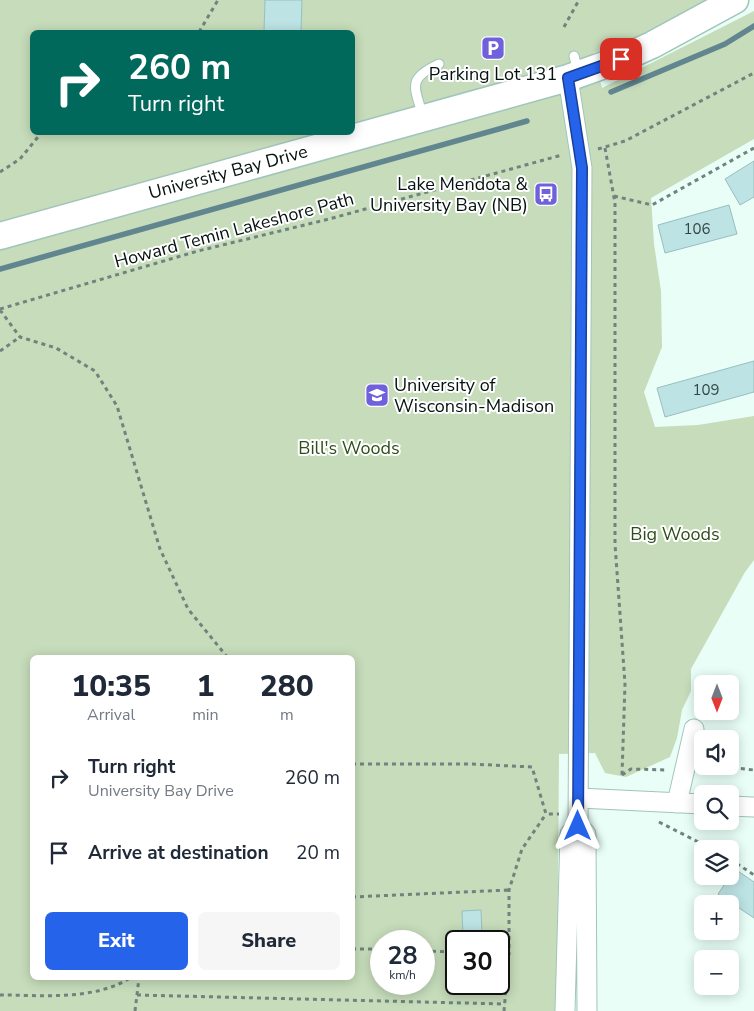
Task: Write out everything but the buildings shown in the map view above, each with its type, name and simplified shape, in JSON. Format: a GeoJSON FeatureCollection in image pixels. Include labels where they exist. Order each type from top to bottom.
{"type":"FeatureCollection","features":[{"type":"Feature","properties":{"kind":"street","name":"University Bay Drive"},"geometry":{"type":"LineString","coordinates":[[0,236],[423,119],[573,69],[621,59],[652,45],[735,0]]}},
{"type":"Feature","properties":{"kind":"street"},"geometry":{"type":"LineString","coordinates":[[573,69],[582,168],[579,813],[586,834],[587,1011]]}},
{"type":"Feature","properties":{"kind":"street"},"geometry":{"type":"LineString","coordinates":[[677,803],[694,729]]}},
{"type":"Feature","properties":{"kind":"street"},"geometry":{"type":"LineString","coordinates":[[579,813],[677,803],[694,804]]}},
{"type":"Feature","properties":{"kind":"street"},"geometry":{"type":"LineString","coordinates":[[739,806],[754,807]]}},
{"type":"Feature","properties":{"kind":"street"},"geometry":{"type":"LineString","coordinates":[[566,1011],[570,834],[579,813]]}},
{"type":"Feature","properties":{"kind":"lane"},"geometry":{"type":"LineString","coordinates":[[423,119],[415,86],[417,78],[424,70],[439,64]]}},
{"type":"Feature","properties":{"kind":"path"},"geometry":{"type":"LineString","coordinates":[[200,30],[218,0]]}},
{"type":"Feature","properties":{"kind":"path"},"geometry":{"type":"LineString","coordinates":[[564,27],[579,0]]}},
{"type":"Feature","properties":{"kind":"path","name":"Howard Temin Lakeshore Path"},"geometry":{"type":"LineString","coordinates":[[0,310],[198,252],[329,219],[558,156],[605,148],[626,141],[754,73]]}},
{"type":"Feature","properties":{"kind":"path"},"geometry":{"type":"LineString","coordinates":[[0,172],[20,159],[40,135]]}},
{"type":"Feature","properties":{"kind":"path"},"geometry":{"type":"LineString","coordinates":[[605,148],[614,196],[615,544],[625,684],[622,776],[631,769],[643,771],[685,768]]}},
{"type":"Feature","properties":{"kind":"path"},"geometry":{"type":"LineString","coordinates":[[614,196],[652,205],[754,148]]}},
{"type":"Feature","properties":{"kind":"path"},"geometry":{"type":"LineString","coordinates":[[0,310],[20,337],[56,348],[95,371],[116,406],[160,548],[188,608],[226,655]]}},
{"type":"Feature","properties":{"kind":"path"},"geometry":{"type":"LineString","coordinates":[[0,351],[20,337]]}},
{"type":"Feature","properties":{"kind":"path"},"geometry":{"type":"LineString","coordinates":[[355,764],[532,766],[546,814]]}},
{"type":"Feature","properties":{"kind":"path"},"geometry":{"type":"LineString","coordinates":[[739,768],[754,770]]}},
{"type":"Feature","properties":{"kind":"path"},"geometry":{"type":"LineString","coordinates":[[546,814],[579,813]]}},
{"type":"Feature","properties":{"kind":"path"},"geometry":{"type":"LineString","coordinates":[[509,930],[509,890],[522,848],[546,814]]}},
{"type":"Feature","properties":{"kind":"path"},"geometry":{"type":"LineString","coordinates":[[654,819],[695,840]]}},
{"type":"Feature","properties":{"kind":"path"},"geometry":{"type":"LineString","coordinates":[[739,865],[754,875]]}},
{"type":"Feature","properties":{"kind":"path"},"geometry":{"type":"LineString","coordinates":[[355,897],[509,890]]}},
{"type":"Feature","properties":{"kind":"path"},"geometry":{"type":"LineString","coordinates":[[355,949],[370,949]]}},
{"type":"Feature","properties":{"kind":"path"},"geometry":{"type":"LineString","coordinates":[[0,995],[74,994],[116,986],[126,980]]}},
{"type":"Feature","properties":{"kind":"path"},"geometry":{"type":"LineString","coordinates":[[135,1011],[139,980]]}},
{"type":"Feature","properties":{"kind":"path"},"geometry":{"type":"LineString","coordinates":[[137,995],[505,1004]]}},
{"type":"Feature","properties":{"kind":"path"},"geometry":{"type":"LineString","coordinates":[[504,1011],[506,995]]}},
{"type":"Feature","properties":{"kind":"green space","name":"University of Wisconsin-Madison"},"geometry":{"type":"Polygon","coordinates":[[[0,0],[711,0],[638,38],[593,53],[602,88],[754,11],[754,139],[651,198],[654,244],[661,291],[662,347],[644,392],[655,427],[698,425],[754,416],[754,560],[745,572],[691,669],[691,691],[682,710],[677,738],[670,757],[626,777],[605,773],[595,753],[559,754],[557,1011],[0,1011],[0,0]]]}},
{"type":"Feature","properties":{"kind":"waterway"},"geometry":{"type":"LineString","coordinates":[[611,92],[725,44],[754,26]]}},
{"type":"Feature","properties":{"kind":"waterway"},"geometry":{"type":"LineString","coordinates":[[0,269],[527,121]]}},
{"type":"Feature","properties":{"kind":"place","name":"Parking Lot 131"},"geometry":{"type":"Point","coordinates":[493,48]}},
{"type":"Feature","properties":{"kind":"place","name":"Lake Mendota & University Bay (NB)"},"geometry":{"type":"Point","coordinates":[546,194]}},
{"type":"Feature","properties":{"kind":"place","name":"University of Wisconsin-Madison"},"geometry":{"type":"Point","coordinates":[377,395]}},
{"type":"Feature","properties":{"kind":"route"},"geometry":{"type":"LineString","coordinates":[[578,826],[582,168],[568,78],[621,59]]}},
{"type":"Feature","properties":{"kind":"park label","name":"Bill's Woods"},"geometry":{"type":"Point","coordinates":[349,448]}},
{"type":"Feature","properties":{"kind":"park label","name":"Big Woods"},"geometry":{"type":"Point","coordinates":[675,534]}}]}
